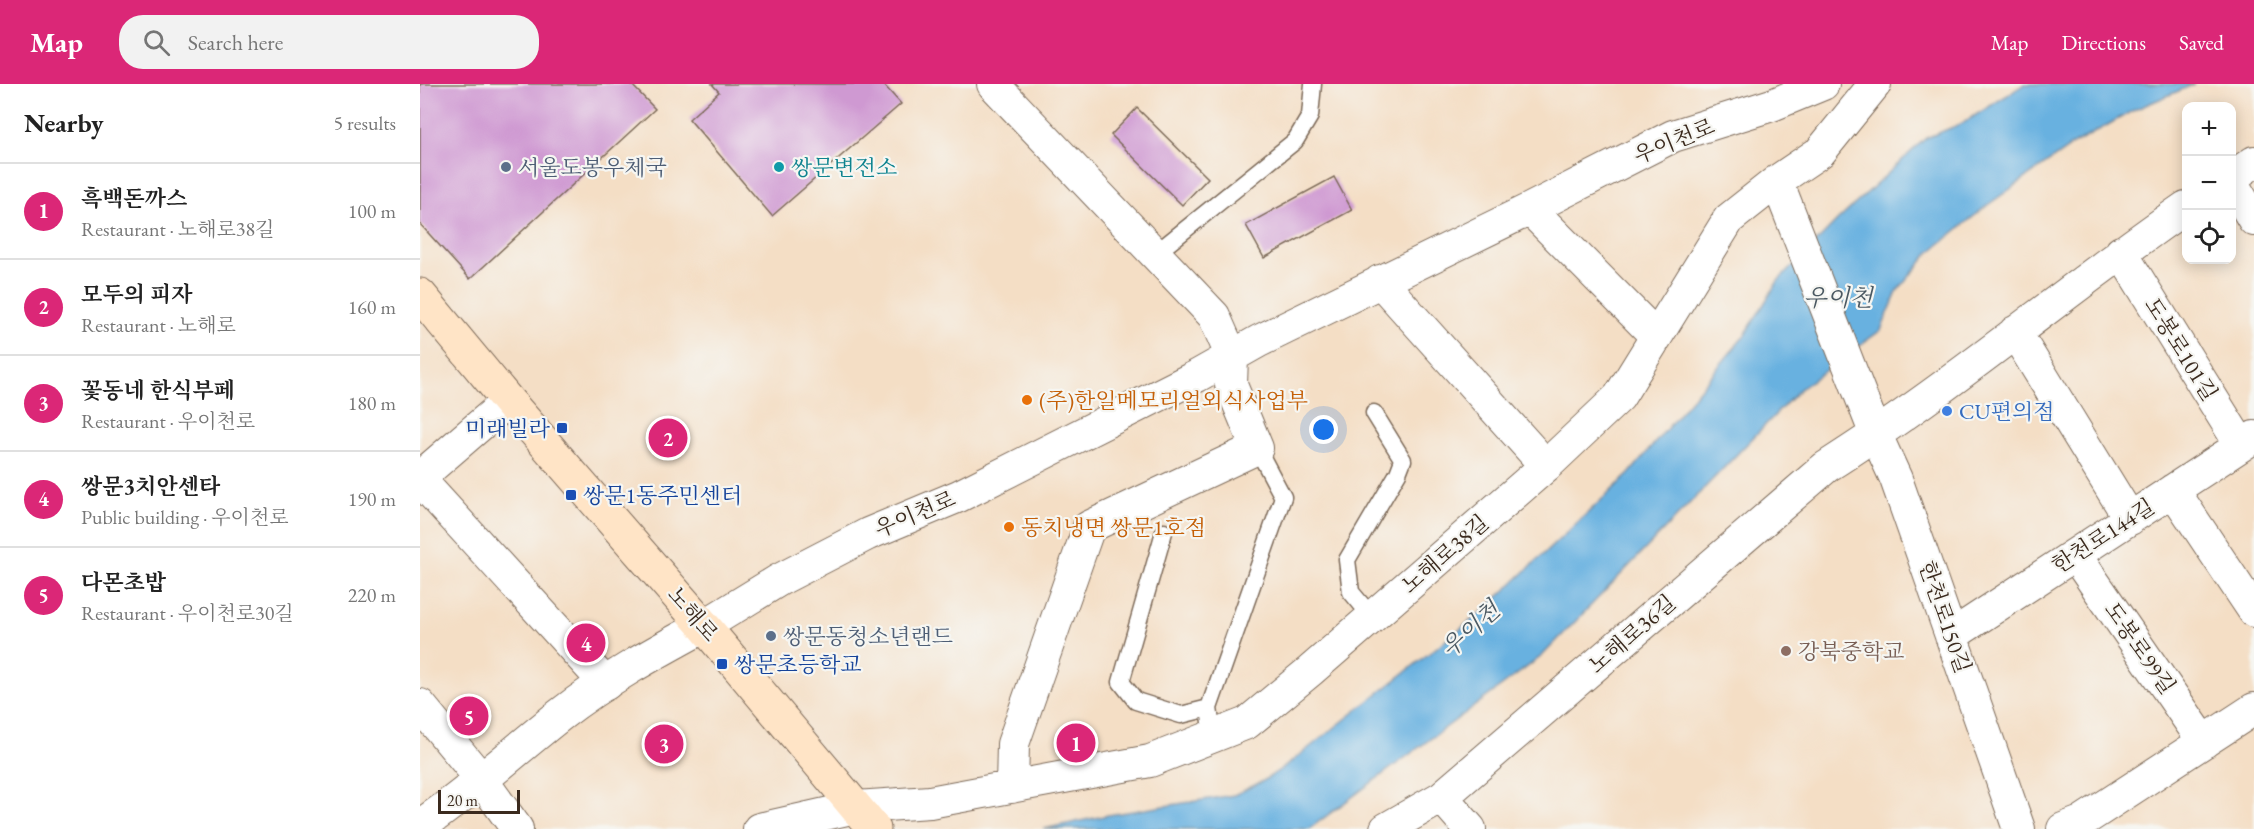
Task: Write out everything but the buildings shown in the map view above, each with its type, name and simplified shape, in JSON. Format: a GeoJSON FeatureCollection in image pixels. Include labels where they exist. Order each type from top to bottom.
{"type":"FeatureCollection","features":[{"type":"Feature","properties":{"kind":"main road","name":"노해로"},"geometry":{"type":"LineString","coordinates":[[420,295],[866,819]]}},
{"type":"Feature","properties":{"kind":"street"},"geometry":{"type":"LineString","coordinates":[[993,84],[1214,316],[1232,357],[1231,385],[1257,448],[1089,527],[1013,744],[1012,787]]}},
{"type":"Feature","properties":{"kind":"street","name":"우이천로"},"geometry":{"type":"LineString","coordinates":[[420,826],[444,810],[562,714],[635,663],[704,626],[779,580],[868,534],[959,496],[1380,281],[1530,209],[1673,136],[1772,105],[1823,84]]}},
{"type":"Feature","properties":{"kind":"street"},"geometry":{"type":"LineString","coordinates":[[1779,186],[1820,152],[1875,84]]}},
{"type":"Feature","properties":{"kind":"street"},"geometry":{"type":"LineString","coordinates":[[2236,174],[2254,162]]}},
{"type":"Feature","properties":{"kind":"street","name":"노해로38길"},"geometry":{"type":"LineString","coordinates":[[759,829],[866,819],[930,802],[1150,761],[1211,722],[1247,723],[1546,466],[1619,397],[1729,219],[1779,186]]}},
{"type":"Feature","properties":{"kind":"street","name":"한천로150길"},"geometry":{"type":"LineString","coordinates":[[1779,186],[1870,421],[1896,479],[2019,829]]}},
{"type":"Feature","properties":{"kind":"street"},"geometry":{"type":"LineString","coordinates":[[2236,190],[2254,220]]}},
{"type":"Feature","properties":{"kind":"street"},"geometry":{"type":"LineString","coordinates":[[1530,209],[1656,336]]}},
{"type":"Feature","properties":{"kind":"street"},"geometry":{"type":"LineString","coordinates":[[1870,421],[2015,332],[2121,252],[2183,210]]}},
{"type":"Feature","properties":{"kind":"street","name":"도봉로101길"},"geometry":{"type":"LineString","coordinates":[[2121,252],[2248,441]]}},
{"type":"Feature","properties":{"kind":"street"},"geometry":{"type":"LineString","coordinates":[[1380,281],[1546,466]]}},
{"type":"Feature","properties":{"kind":"street"},"geometry":{"type":"LineString","coordinates":[[2015,332],[2130,519]]}},
{"type":"Feature","properties":{"kind":"street"},"geometry":{"type":"LineString","coordinates":[[508,401],[420,478],[606,684]]}},
{"type":"Feature","properties":{"kind":"street","name":"노해로36길"},"geometry":{"type":"LineString","coordinates":[[1386,829],[1443,798],[1826,467],[1870,421]]}},
{"type":"Feature","properties":{"kind":"street","name":"한천로144길"},"geometry":{"type":"LineString","coordinates":[[1951,636],[2248,441]]}},
{"type":"Feature","properties":{"kind":"street"},"geometry":{"type":"LineString","coordinates":[[2173,490],[2254,611]]}},
{"type":"Feature","properties":{"kind":"street","name":"도봉로99길"},"geometry":{"type":"LineString","coordinates":[[2075,555],[2204,742]]}},
{"type":"Feature","properties":{"kind":"street"},"geometry":{"type":"LineString","coordinates":[[420,705],[481,779],[517,829]]}},
{"type":"Feature","properties":{"kind":"street"},"geometry":{"type":"LineString","coordinates":[[2063,829],[2081,822],[2254,709]]}},
{"type":"Feature","properties":{"kind":"street"},"geometry":{"type":"LineString","coordinates":[[1443,798],[1470,829]]}},
{"type":"Feature","properties":{"kind":"lane"},"geometry":{"type":"LineString","coordinates":[[1155,254],[1295,141],[1310,116],[1313,84]]}},
{"type":"Feature","properties":{"kind":"lane"},"geometry":{"type":"LineString","coordinates":[[1372,617],[1351,592],[1347,560],[1398,473],[1403,460],[1374,413]]}},
{"type":"Feature","properties":{"kind":"lane"},"geometry":{"type":"LineString","coordinates":[[1164,532],[1121,682],[1136,701],[1211,722],[1282,497],[1257,448]]}},
{"type":"Feature","properties":{"kind":"water","name":"우이천"},"geometry":{"type":"Polygon","coordinates":[[[2025,84],[2195,84],[2134,110],[2074,144],[1989,204],[1930,252],[1898,290],[1881,330],[1800,389],[1542,656],[1309,829],[1044,829],[1108,815],[1234,795],[1263,781],[1287,765],[1483,611],[1629,474],[1745,335],[1778,281],[1838,220],[1926,138],[1963,123],[2025,84]]]}},
{"type":"Feature","properties":{"kind":"place","name":"서울도봉우체국"},"geometry":{"type":"Point","coordinates":[506,167]}},
{"type":"Feature","properties":{"kind":"place","name":"쌍문변전소"},"geometry":{"type":"Point","coordinates":[779,167]}},
{"type":"Feature","properties":{"kind":"place","name":"(주)한일메모리얼외식사업부"},"geometry":{"type":"Point","coordinates":[1027,400]}},
{"type":"Feature","properties":{"kind":"place","name":"CU편의점"},"geometry":{"type":"Point","coordinates":[1947,411]}},
{"type":"Feature","properties":{"kind":"place","name":"미래빌라"},"geometry":{"type":"Point","coordinates":[562,428]}},
{"type":"Feature","properties":{"kind":"place","name":"모두의 피자"},"geometry":{"type":"Point","coordinates":[668,438]}},
{"type":"Feature","properties":{"kind":"place","name":"쌍문1동주민센터"},"geometry":{"type":"Point","coordinates":[571,495]}},
{"type":"Feature","properties":{"kind":"place","name":"동치냉면 쌍문1호점"},"geometry":{"type":"Point","coordinates":[1009,527]}},
{"type":"Feature","properties":{"kind":"place","name":"쌍문동청소년랜드"},"geometry":{"type":"Point","coordinates":[771,636]}},
{"type":"Feature","properties":{"kind":"place","name":"쌍문3치안센타"},"geometry":{"type":"Point","coordinates":[586,643]}},
{"type":"Feature","properties":{"kind":"place","name":"강북중학교"},"geometry":{"type":"Point","coordinates":[1786,651]}},
{"type":"Feature","properties":{"kind":"place","name":"쌍문초등학교"},"geometry":{"type":"Point","coordinates":[722,664]}},
{"type":"Feature","properties":{"kind":"place","name":"다몬초밥"},"geometry":{"type":"Point","coordinates":[469,716]}},
{"type":"Feature","properties":{"kind":"place","name":"흑백돈까스"},"geometry":{"type":"Point","coordinates":[1076,743]}},
{"type":"Feature","properties":{"kind":"place","name":"꽃동네 한식부페"},"geometry":{"type":"Point","coordinates":[664,744]}}]}
